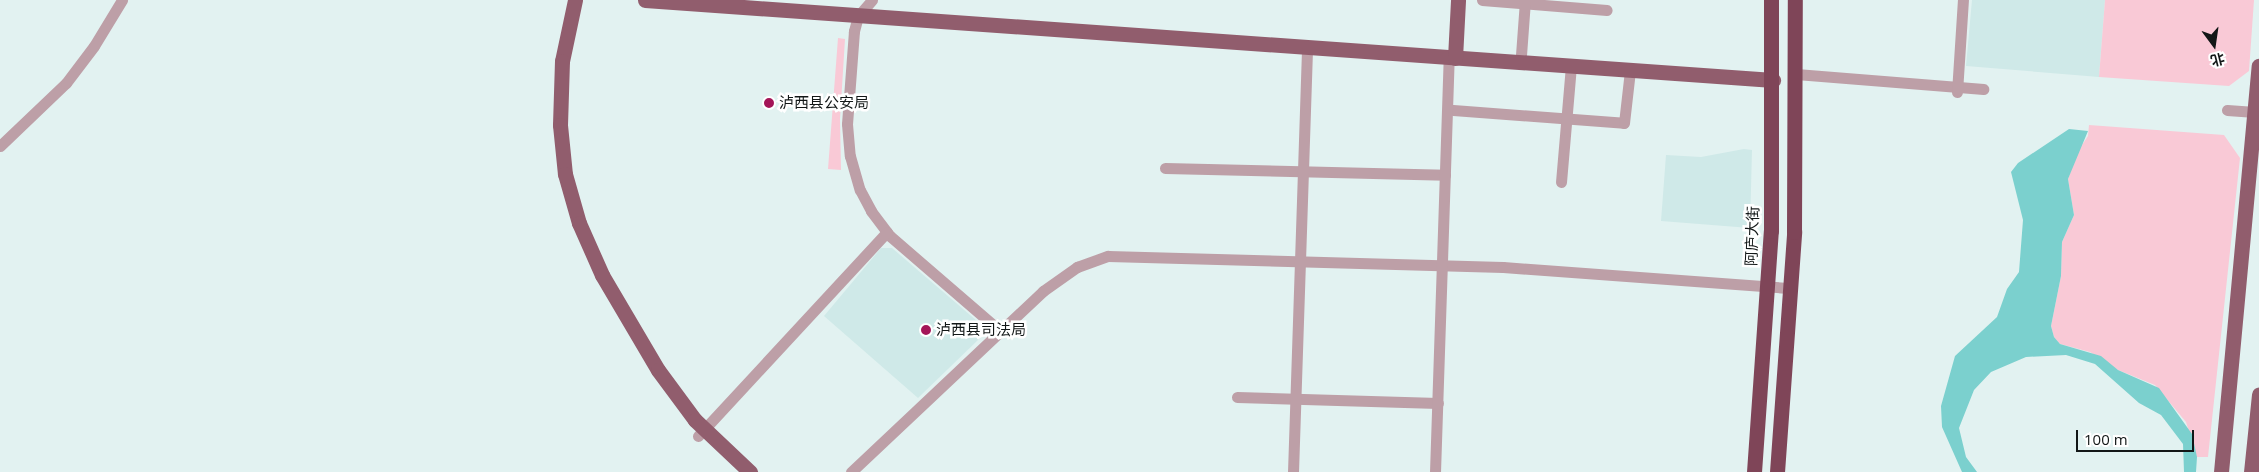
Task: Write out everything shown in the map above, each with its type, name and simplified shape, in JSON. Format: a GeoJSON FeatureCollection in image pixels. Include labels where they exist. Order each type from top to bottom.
{"type":"FeatureCollection","features":[{"type":"Feature","properties":{"kind":"highway","name":"阿庐大街"},"geometry":{"type":"LineString","coordinates":[[1754,472],[1768,286],[1773,76],[1772,0]]}},
{"type":"Feature","properties":{"kind":"highway"},"geometry":{"type":"LineString","coordinates":[[1778,472],[1791,288],[1796,78],[1795,0]]}},
{"type":"Feature","properties":{"kind":"main road"},"geometry":{"type":"LineString","coordinates":[[566,0],[556,41],[551,94],[553,156],[561,196],[594,280],[650,375],[736,472]]}},
{"type":"Feature","properties":{"kind":"main road"},"geometry":{"type":"LineString","coordinates":[[575,0],[565,42],[560,94],[562,155],[572,201],[584,237],[606,284],[658,370],[701,433],[750,472]]}},
{"type":"Feature","properties":{"kind":"main road"},"geometry":{"type":"LineString","coordinates":[[645,0],[865,8],[1307,47],[1452,54],[1521,54],[1773,76]]}},
{"type":"Feature","properties":{"kind":"main road"},"geometry":{"type":"LineString","coordinates":[[750,0],[1452,54],[1571,66],[1773,76]]}},
{"type":"Feature","properties":{"kind":"main road"},"geometry":{"type":"LineString","coordinates":[[1452,0],[1452,54]]}},
{"type":"Feature","properties":{"kind":"main road"},"geometry":{"type":"LineString","coordinates":[[1452,54],[1458,0]]}},
{"type":"Feature","properties":{"kind":"main road"},"geometry":{"type":"LineString","coordinates":[[2221,472],[2259,66]]}},
{"type":"Feature","properties":{"kind":"main road"},"geometry":{"type":"LineString","coordinates":[[2251,472],[2259,394]]}},
{"type":"Feature","properties":{"kind":"street"},"geometry":{"type":"LineString","coordinates":[[0,146],[66,83],[94,46],[122,0]]}},
{"type":"Feature","properties":{"kind":"street"},"geometry":{"type":"LineString","coordinates":[[1482,0],[1607,10]]}},
{"type":"Feature","properties":{"kind":"street"},"geometry":{"type":"LineString","coordinates":[[1957,90],[1962,0]]}},
{"type":"Feature","properties":{"kind":"street"},"geometry":{"type":"LineString","coordinates":[[1521,54],[1525,2]]}},
{"type":"Feature","properties":{"kind":"street"},"geometry":{"type":"LineString","coordinates":[[865,8],[853,49],[848,146],[860,190],[887,232],[1000,331]]}},
{"type":"Feature","properties":{"kind":"street"},"geometry":{"type":"LineString","coordinates":[[1293,472],[1307,47]]}},
{"type":"Feature","properties":{"kind":"street"},"geometry":{"type":"LineString","coordinates":[[1435,472],[1453,110],[1452,54]]}},
{"type":"Feature","properties":{"kind":"street"},"geometry":{"type":"LineString","coordinates":[[1441,472],[1445,175],[1452,54]]}},
{"type":"Feature","properties":{"kind":"street"},"geometry":{"type":"LineString","coordinates":[[1561,182],[1571,66]]}},
{"type":"Feature","properties":{"kind":"street"},"geometry":{"type":"LineString","coordinates":[[1453,110],[1624,123],[1630,70]]}},
{"type":"Feature","properties":{"kind":"street"},"geometry":{"type":"LineString","coordinates":[[1796,78],[1983,92]]}},
{"type":"Feature","properties":{"kind":"street"},"geometry":{"type":"LineString","coordinates":[[2227,110],[2255,112]]}},
{"type":"Feature","properties":{"kind":"street"},"geometry":{"type":"LineString","coordinates":[[1165,168],[1445,175]]}},
{"type":"Feature","properties":{"kind":"street"},"geometry":{"type":"LineString","coordinates":[[701,433],[887,232]]}},
{"type":"Feature","properties":{"kind":"street"},"geometry":{"type":"LineString","coordinates":[[851,472],[1059,278],[1082,264],[1108,256],[1299,259],[1445,265],[1791,288]]}},
{"type":"Feature","properties":{"kind":"street"},"geometry":{"type":"LineString","coordinates":[[1236,397],[1438,402]]}},
{"type":"Feature","properties":{"kind":"shaded area"},"geometry":{"type":"Polygon","coordinates":[[[1972,0],[2105,0],[2099,77],[1966,66],[1972,0]]]}},
{"type":"Feature","properties":{"kind":"shaded area"},"geometry":{"type":"Polygon","coordinates":[[[2105,0],[2254,0],[2249,71],[2229,86],[2099,77],[2105,0]]]}},
{"type":"Feature","properties":{"kind":"shaded area"},"geometry":{"type":"Polygon","coordinates":[[[838,38],[845,39],[840,119],[841,170],[828,169],[838,38]]]}},
{"type":"Feature","properties":{"kind":"shaded area"},"geometry":{"type":"Polygon","coordinates":[[[2089,125],[2224,135],[2240,158],[2208,457],[2197,457],[2186,422],[2155,385],[2118,370],[2090,352],[2060,344],[2054,337],[2051,326],[2061,276],[2062,242],[2074,215],[2068,179],[2078,151],[2088,136],[2089,125]]]}},
{"type":"Feature","properties":{"kind":"shaded area"},"geometry":{"type":"Polygon","coordinates":[[[1744,149],[1752,150],[1750,228],[1661,221],[1666,155],[1701,157],[1744,149]]]}},
{"type":"Feature","properties":{"kind":"shaded area","name":"泸西县司法局"},"geometry":{"type":"Polygon","coordinates":[[[881,248],[892,248],[977,321],[978,340],[918,398],[824,316],[881,248]]]}},
{"type":"Feature","properties":{"kind":"water"},"geometry":{"type":"Polygon","coordinates":[[[2069,129],[2088,131],[2068,179],[2074,215],[2062,242],[2061,276],[2051,326],[2054,337],[2060,344],[2101,356],[2118,370],[2159,388],[2192,434],[2197,457],[2196,472],[2184,472],[2183,444],[2161,415],[2139,403],[2095,364],[2066,355],[2026,357],[1991,372],[1974,390],[1959,428],[1966,457],[1977,472],[1962,472],[1942,427],[1941,406],[1955,356],[1997,317],[2007,289],[2019,272],[2023,220],[2011,172],[2018,163],[2069,129]]]}},
{"type":"Feature","properties":{"kind":"place","name":"泸西县公安局"},"geometry":{"type":"Point","coordinates":[769,103]}},
{"type":"Feature","properties":{"kind":"place","name":"泸西县司法局"},"geometry":{"type":"Point","coordinates":[926,330]}}]}
